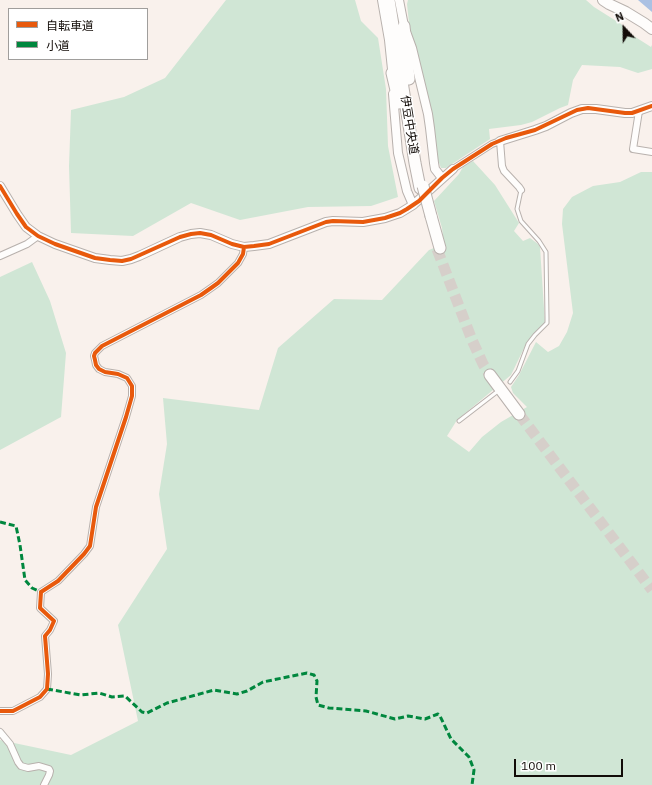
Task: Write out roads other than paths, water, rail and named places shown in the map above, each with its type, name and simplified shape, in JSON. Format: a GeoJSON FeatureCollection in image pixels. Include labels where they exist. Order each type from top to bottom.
{"type":"FeatureCollection","features":[{"type":"Feature","properties":{"kind":"highway","name":"伊豆中央道"},"geometry":{"type":"LineString","coordinates":[[389,0],[421,185],[439,248]]}},
{"type":"Feature","properties":{"kind":"highway","name":"伊豆中央道"},"geometry":{"type":"LineString","coordinates":[[392,0],[396,15],[421,185]]}},
{"type":"Feature","properties":{"kind":"highway"},"geometry":{"type":"LineString","coordinates":[[603,0],[626,12],[652,29]]}},
{"type":"Feature","properties":{"kind":"highway"},"geometry":{"type":"LineString","coordinates":[[404,26],[412,97],[413,131]]}},
{"type":"Feature","properties":{"kind":"highway"},"geometry":{"type":"LineString","coordinates":[[392,73],[410,159],[421,185]]}},
{"type":"Feature","properties":{"kind":"highway"},"geometry":{"type":"LineString","coordinates":[[492,374],[521,413]]}},
{"type":"Feature","properties":{"kind":"street"},"geometry":{"type":"LineString","coordinates":[[382,0],[389,40],[398,153],[407,191],[413,205]]}},
{"type":"Feature","properties":{"kind":"street"},"geometry":{"type":"LineString","coordinates":[[400,0],[404,26],[412,48],[426,103],[435,169],[442,178]]}},
{"type":"Feature","properties":{"kind":"street"},"geometry":{"type":"LineString","coordinates":[[0,186],[16,214],[26,227],[38,236],[55,244],[95,258],[122,261],[131,259],[180,237],[200,233],[211,235],[232,244],[244,247],[254,246],[269,244],[326,222],[374,221],[404,211],[413,205],[453,169],[487,147],[500,141],[546,126],[582,109],[632,113],[652,106]]}},
{"type":"Feature","properties":{"kind":"street"},"geometry":{"type":"LineString","coordinates":[[639,111],[633,149],[652,152]]}},
{"type":"Feature","properties":{"kind":"street"},"geometry":{"type":"LineString","coordinates":[[500,141],[502,166],[504,172],[521,190]]}},
{"type":"Feature","properties":{"kind":"street"},"geometry":{"type":"LineString","coordinates":[[0,256],[27,244],[38,236]]}},
{"type":"Feature","properties":{"kind":"street"},"geometry":{"type":"LineString","coordinates":[[0,711],[12,711],[40,697],[47,689],[48,674],[45,636],[50,630],[54,621],[40,608],[41,592],[58,581],[90,546],[96,507],[132,396],[132,386],[127,378],[99,369],[96,365],[94,356],[95,353],[102,346],[211,288],[238,263],[243,254],[244,247]]}},
{"type":"Feature","properties":{"kind":"street"},"geometry":{"type":"LineString","coordinates":[[0,732],[10,744],[21,766],[28,768],[39,766],[49,769],[49,775],[44,785]]}},
{"type":"Feature","properties":{"kind":"lane"},"geometry":{"type":"LineString","coordinates":[[510,382],[518,371],[528,344],[547,323],[546,252],[539,240],[521,221],[517,210],[521,190]]}},
{"type":"Feature","properties":{"kind":"lane"},"geometry":{"type":"LineString","coordinates":[[459,421],[498,391]]}},
{"type":"Feature","properties":{"kind":"water"},"geometry":{"type":"Polygon","coordinates":[[[638,0],[652,0],[652,12],[638,0]]]}},
{"type":"Feature","properties":{"kind":"tunnel"},"geometry":{"type":"LineString","coordinates":[[437,249],[472,340],[490,375]]}},
{"type":"Feature","properties":{"kind":"tunnel"},"geometry":{"type":"LineString","coordinates":[[519,414],[652,590]]}}]}
